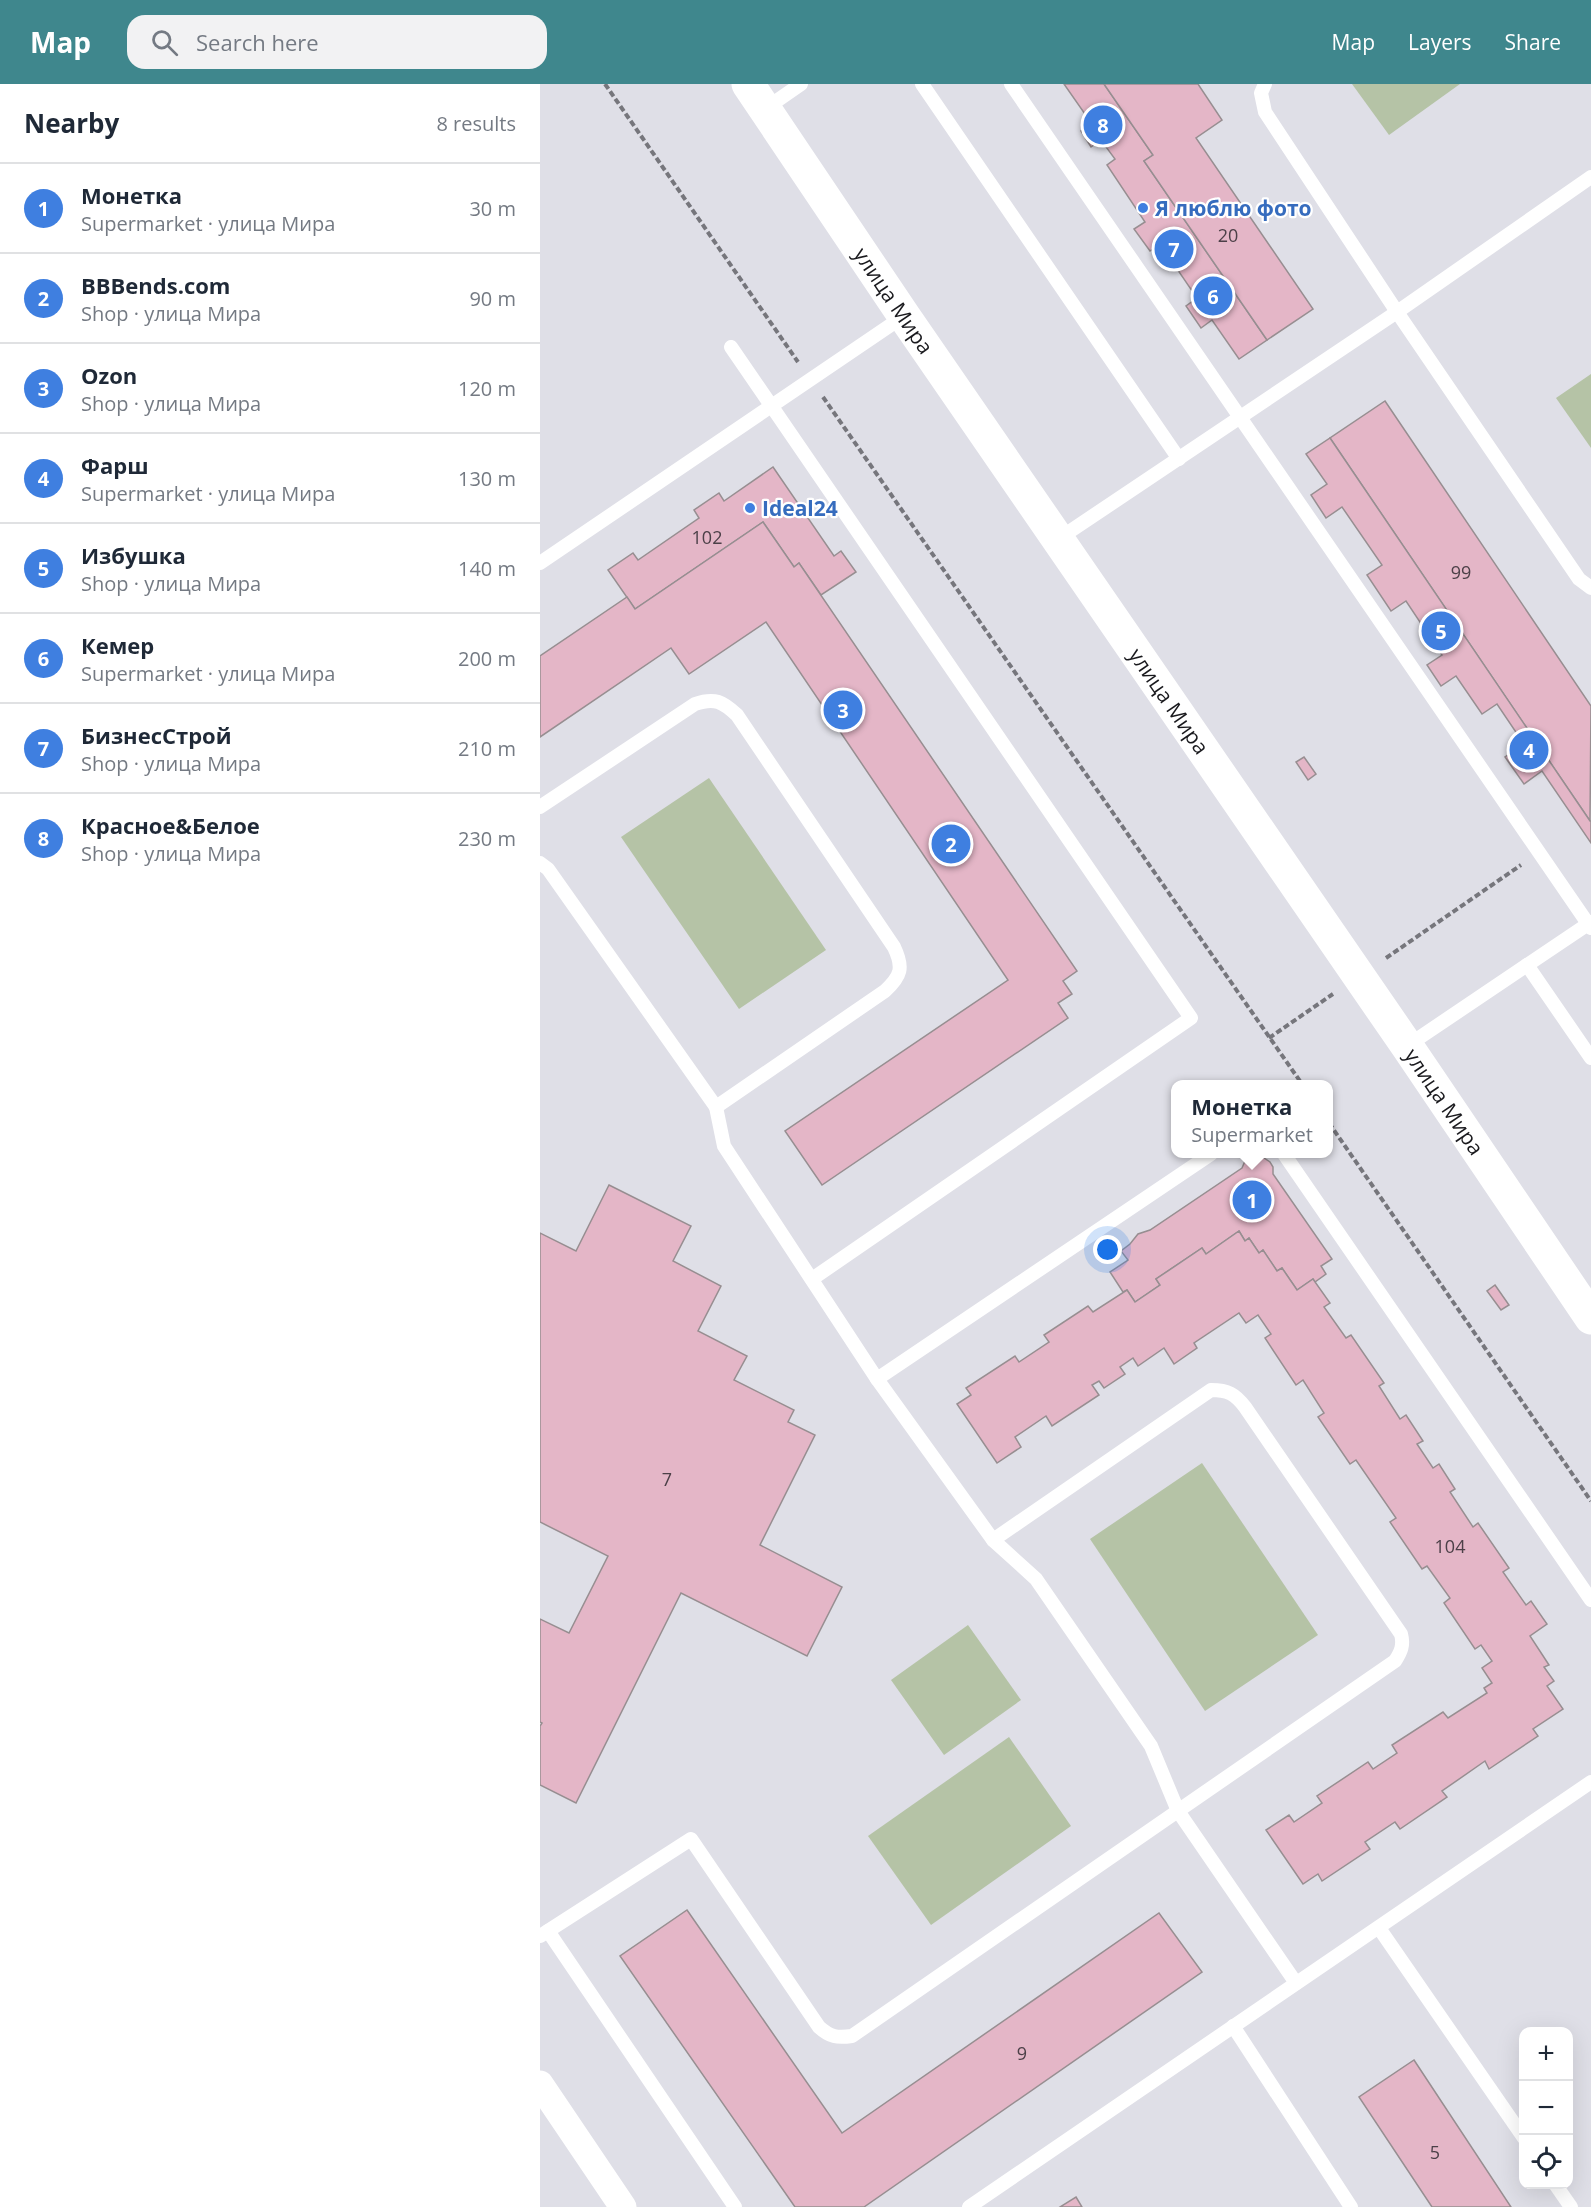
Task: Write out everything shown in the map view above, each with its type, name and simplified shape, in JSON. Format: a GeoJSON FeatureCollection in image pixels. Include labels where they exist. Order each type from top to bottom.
{"type":"FeatureCollection","features":[{"type":"Feature","properties":{"kind":"main road","name":"улица Мира"},"geometry":{"type":"LineString","coordinates":[[756,96],[1591,1318]]}},
{"type":"Feature","properties":{"kind":"street"},"geometry":{"type":"LineString","coordinates":[[540,2084],[623,2207]]}},
{"type":"Feature","properties":{"kind":"lane"},"geometry":{"type":"LineString","coordinates":[[756,96],[801,84]]}},
{"type":"Feature","properties":{"kind":"lane"},"geometry":{"type":"LineString","coordinates":[[922,84],[1179,459]]}},
{"type":"Feature","properties":{"kind":"lane"},"geometry":{"type":"LineString","coordinates":[[1011,84],[1590,925],[1407,1046]]}},
{"type":"Feature","properties":{"kind":"lane"},"geometry":{"type":"LineString","coordinates":[[1265,84],[1261,93],[1265,112],[1397,312],[1579,579],[1591,588]]}},
{"type":"Feature","properties":{"kind":"lane"},"geometry":{"type":"LineString","coordinates":[[1058,540],[1397,312],[1591,177]]}},
{"type":"Feature","properties":{"kind":"lane"},"geometry":{"type":"LineString","coordinates":[[540,563],[904,315]]}},
{"type":"Feature","properties":{"kind":"lane"},"geometry":{"type":"LineString","coordinates":[[731,347],[1191,1018],[812,1280]]}},
{"type":"Feature","properties":{"kind":"lane"},"geometry":{"type":"LineString","coordinates":[[540,807],[695,704],[709,699],[726,705],[737,715],[894,947],[901,962],[897,979],[885,991],[716,1107]]}},
{"type":"Feature","properties":{"kind":"lane"},"geometry":{"type":"LineString","coordinates":[[540,863],[548,869],[716,1107],[724,1146],[877,1378],[993,1540],[1036,1579],[1151,1746],[1178,1811],[1296,1983]]}},
{"type":"Feature","properties":{"kind":"lane"},"geometry":{"type":"LineString","coordinates":[[1527,965],[1591,1058]]}},
{"type":"Feature","properties":{"kind":"lane"},"geometry":{"type":"LineString","coordinates":[[877,1378],[1205,1158]]}},
{"type":"Feature","properties":{"kind":"lane"},"geometry":{"type":"LineString","coordinates":[[1287,1158],[1591,1599]]}},
{"type":"Feature","properties":{"kind":"lane"},"geometry":{"type":"LineString","coordinates":[[735,2207],[544,1934],[691,1839],[819,2028],[828,2035],[838,2038],[852,2036],[1395,1661],[1400,1654],[1403,1642],[1401,1634],[1252,1416],[1237,1396],[1226,1390],[1212,1390],[993,1540]]}},
{"type":"Feature","properties":{"kind":"lane"},"geometry":{"type":"LineString","coordinates":[[969,2207],[1591,1782]]}},
{"type":"Feature","properties":{"kind":"lane"},"geometry":{"type":"LineString","coordinates":[[1379,1928],[1522,2135]]}},
{"type":"Feature","properties":{"kind":"lane"},"geometry":{"type":"LineString","coordinates":[[1233,2026],[1351,2207]]}},
{"type":"Feature","properties":{"kind":"lane"},"geometry":{"type":"LineString","coordinates":[[1558,2189],[1571,2207]]}},
{"type":"Feature","properties":{"kind":"path"},"geometry":{"type":"LineString","coordinates":[[605,84],[1299,1080]]}},
{"type":"Feature","properties":{"kind":"path"},"geometry":{"type":"LineString","coordinates":[[1269,1038],[1524,862]]}},
{"type":"Feature","properties":{"kind":"path"},"geometry":{"type":"LineString","coordinates":[[1333,1129],[1591,1501]]}},
{"type":"Feature","properties":{"kind":"green space"},"geometry":{"type":"Polygon","coordinates":[[[1352,84],[1460,84],[1389,135],[1352,84]]]}},
{"type":"Feature","properties":{"kind":"green space"},"geometry":{"type":"Polygon","coordinates":[[[1591,374],[1591,448],[1556,398],[1591,374]]]}},
{"type":"Feature","properties":{"kind":"green space"},"geometry":{"type":"Polygon","coordinates":[[[709,778],[826,950],[739,1009],[621,837],[709,778]]]}},
{"type":"Feature","properties":{"kind":"green space"},"geometry":{"type":"Polygon","coordinates":[[[1202,1463],[1318,1635],[1205,1711],[1090,1539],[1202,1463]]]}},
{"type":"Feature","properties":{"kind":"green space"},"geometry":{"type":"Polygon","coordinates":[[[968,1625],[1021,1700],[944,1755],[891,1680],[968,1625]]]}},
{"type":"Feature","properties":{"kind":"green space"},"geometry":{"type":"Polygon","coordinates":[[[1009,1737],[1071,1826],[931,1925],[868,1836],[1009,1737]]]}},
{"type":"Feature","properties":{"kind":"building"},"geometry":{"type":"Polygon","coordinates":[[[1064,84],[1104,84],[1153,155],[1144,161],[1267,340],[1239,359],[1212,320],[1201,328],[1186,306],[1197,298],[1160,244],[1150,251],[1134,229],[1145,222],[1107,165],[1115,159],[1101,140],[1091,147],[1081,131],[1092,124],[1064,84]]]}},
{"type":"Feature","properties":{"kind":"building"},"geometry":{"type":"Polygon","coordinates":[[[1104,84],[1198,84],[1222,120],[1196,138],[1313,309],[1267,340],[1144,161],[1153,155],[1104,84]]]}},
{"type":"Feature","properties":{"kind":"building"},"geometry":{"type":"Polygon","coordinates":[[[1385,401],[1591,706],[1590,821],[1330,438],[1385,401]]]}},
{"type":"Feature","properties":{"kind":"building"},"geometry":{"type":"Polygon","coordinates":[[[1330,438],[1591,821],[1591,843],[1542,771],[1524,784],[1505,757],[1524,744],[1497,704],[1482,714],[1456,676],[1441,686],[1427,665],[1442,655],[1406,601],[1391,611],[1367,575],[1382,565],[1342,507],[1326,518],[1311,495],[1327,484],[1306,454],[1330,438]]]}},
{"type":"Feature","properties":{"kind":"building"},"geometry":{"type":"Polygon","coordinates":[[[773,467],[834,556],[841,551],[856,572],[821,595],[799,563],[794,567],[763,522],[635,609],[608,570],[633,553],[638,560],[699,518],[694,510],[719,493],[724,501],[773,467]]]}},
{"type":"Feature","properties":{"kind":"building"},"geometry":{"type":"Polygon","coordinates":[[[763,522],[794,567],[799,563],[1077,971],[1063,981],[1072,994],[1058,1003],[1068,1018],[822,1185],[785,1131],[1008,980],[766,622],[689,674],[671,648],[540,737],[540,656],[627,597],[635,609],[763,522]]]}},
{"type":"Feature","properties":{"kind":"building"},"geometry":{"type":"Polygon","coordinates":[[[1304,757],[1316,774],[1308,780],[1296,762],[1304,757]]]}},
{"type":"Feature","properties":{"kind":"building"},"geometry":{"type":"Polygon","coordinates":[[[1249,1158],[1264,1158],[1270,1162],[1273,1174],[1332,1259],[1321,1266],[1326,1274],[1315,1282],[1313,1279],[1297,1290],[1282,1268],[1277,1271],[1263,1250],[1259,1253],[1249,1238],[1245,1241],[1239,1231],[1206,1254],[1202,1248],[1156,1279],[1160,1285],[1135,1302],[1127,1290],[1123,1292],[1110,1272],[1128,1260],[1121,1251],[1138,1234],[1150,1230],[1242,1168],[1249,1158]]]}},
{"type":"Feature","properties":{"kind":"building"},"geometry":{"type":"Polygon","coordinates":[[[609,1185],[691,1226],[673,1261],[721,1286],[698,1331],[747,1356],[734,1380],[794,1410],[788,1422],[815,1435],[760,1545],[842,1587],[807,1656],[681,1593],[576,1803],[540,1785],[540,1726],[542,1723],[540,1722],[540,1619],[569,1633],[608,1556],[540,1522],[540,1233],[576,1251],[609,1185]]]}},
{"type":"Feature","properties":{"kind":"building"},"geometry":{"type":"Polygon","coordinates":[[[1239,1231],[1245,1241],[1249,1238],[1259,1253],[1263,1250],[1277,1271],[1282,1268],[1297,1290],[1313,1279],[1330,1303],[1324,1307],[1346,1338],[1351,1335],[1384,1383],[1379,1386],[1400,1419],[1406,1415],[1423,1441],[1417,1444],[1433,1468],[1439,1464],[1455,1489],[1450,1492],[1473,1527],[1478,1523],[1509,1568],[1503,1572],[1526,1605],[1531,1601],[1547,1624],[1530,1636],[1549,1665],[1544,1667],[1554,1681],[1547,1686],[1563,1709],[1533,1729],[1538,1736],[1489,1769],[1485,1761],[1442,1791],[1447,1797],[1400,1829],[1395,1822],[1365,1842],[1370,1849],[1322,1881],[1318,1874],[1303,1884],[1266,1830],[1289,1815],[1294,1822],[1322,1803],[1317,1796],[1368,1762],[1373,1769],[1397,1753],[1392,1745],[1443,1712],[1448,1718],[1487,1693],[1484,1688],[1492,1683],[1482,1668],[1492,1661],[1481,1645],[1475,1649],[1444,1603],[1450,1598],[1427,1566],[1422,1569],[1390,1522],[1396,1518],[1356,1460],[1350,1464],[1318,1417],[1324,1413],[1303,1380],[1296,1385],[1265,1338],[1271,1334],[1258,1315],[1246,1323],[1239,1313],[1194,1343],[1197,1348],[1174,1364],[1164,1348],[1138,1366],[1133,1358],[1120,1367],[1125,1374],[1104,1388],[1099,1381],[1092,1385],[1099,1395],[1052,1426],[1046,1416],[1015,1437],[1021,1447],[997,1463],[957,1404],[971,1395],[966,1388],[1015,1356],[1019,1362],[1049,1342],[1044,1335],[1088,1306],[1093,1312],[1127,1290],[1135,1302],[1160,1285],[1156,1279],[1202,1248],[1206,1254],[1239,1231]]]}},
{"type":"Feature","properties":{"kind":"building"},"geometry":{"type":"Polygon","coordinates":[[[1495,1285],[1509,1305],[1501,1310],[1487,1291],[1495,1285]]]}},
{"type":"Feature","properties":{"kind":"building"},"geometry":{"type":"Polygon","coordinates":[[[687,1910],[842,2133],[1159,1913],[1202,1972],[864,2207],[795,2207],[620,1956],[687,1910]]]}},
{"type":"Feature","properties":{"kind":"building"},"geometry":{"type":"Polygon","coordinates":[[[1414,2060],[1511,2207],[1432,2207],[1359,2097],[1414,2060]]]}},
{"type":"Feature","properties":{"kind":"building"},"geometry":{"type":"Polygon","coordinates":[[[1076,2197],[1082,2207],[1060,2207],[1076,2197]]]}},
{"type":"Feature","properties":{"kind":"place","name":"Красное&Белое"},"geometry":{"type":"Point","coordinates":[1103,125]}},
{"type":"Feature","properties":{"kind":"place","name":"Я люблю фото"},"geometry":{"type":"Point","coordinates":[1143,208]}},
{"type":"Feature","properties":{"kind":"place","name":"БизнесСтрой"},"geometry":{"type":"Point","coordinates":[1174,249]}},
{"type":"Feature","properties":{"kind":"place","name":"Кемер"},"geometry":{"type":"Point","coordinates":[1213,296]}},
{"type":"Feature","properties":{"kind":"place","name":"Ideal24"},"geometry":{"type":"Point","coordinates":[750,508]}},
{"type":"Feature","properties":{"kind":"place","name":"Избушка"},"geometry":{"type":"Point","coordinates":[1441,631]}},
{"type":"Feature","properties":{"kind":"place","name":"Ozon"},"geometry":{"type":"Point","coordinates":[843,710]}},
{"type":"Feature","properties":{"kind":"place","name":"Фарш"},"geometry":{"type":"Point","coordinates":[1529,750]}},
{"type":"Feature","properties":{"kind":"place","name":"BBBends.com"},"geometry":{"type":"Point","coordinates":[951,844]}},
{"type":"Feature","properties":{"kind":"place","name":"Монетка"},"geometry":{"type":"Point","coordinates":[1252,1200]}}]}
